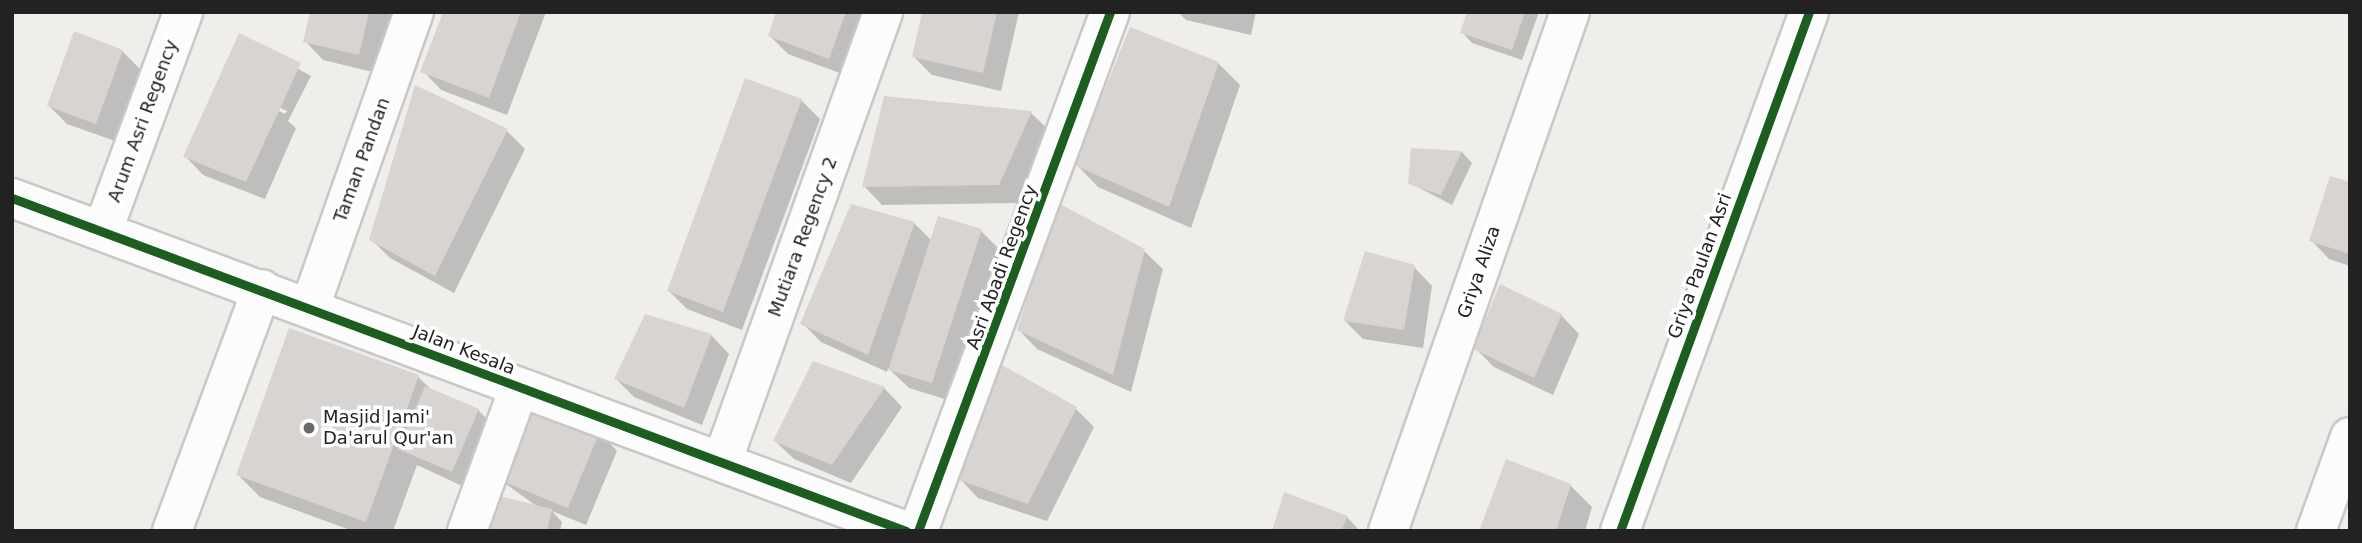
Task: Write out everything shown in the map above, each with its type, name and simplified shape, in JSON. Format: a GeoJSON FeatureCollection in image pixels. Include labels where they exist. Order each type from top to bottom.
{"type":"FeatureCollection","features":[{"type":"Feature","properties":{"kind":"street","name":"Arum Asri Regency"},"geometry":{"type":"LineString","coordinates":[[103,230],[183,12]]}},
{"type":"Feature","properties":{"kind":"street","name":"Taman Pandan"},"geometry":{"type":"LineString","coordinates":[[310,307],[414,12]]}},
{"type":"Feature","properties":{"kind":"street","name":"Mutiara Regency 2"},"geometry":{"type":"LineString","coordinates":[[722,462],[883,12]]}},
{"type":"Feature","properties":{"kind":"street","name":"Asri Abadi Regency"},"geometry":{"type":"LineString","coordinates":[[918,531],[1110,12]]}},
{"type":"Feature","properties":{"kind":"street","name":"Griya Aliza"},"geometry":{"type":"LineString","coordinates":[[1388,531],[1570,12]]}},
{"type":"Feature","properties":{"kind":"street","name":"Griya Paulan Asri"},"geometry":{"type":"LineString","coordinates":[[1620,531],[1809,12]]}},
{"type":"Feature","properties":{"kind":"street","name":"Jalan Kesala"},"geometry":{"type":"LineString","coordinates":[[12,198],[906,531]]}},
{"type":"Feature","properties":{"kind":"street"},"geometry":{"type":"LineString","coordinates":[[172,531],[262,289]]}},
{"type":"Feature","properties":{"kind":"street"},"geometry":{"type":"LineString","coordinates":[[467,531],[519,388]]}},
{"type":"Feature","properties":{"kind":"street"},"geometry":{"type":"LineString","coordinates":[[2316,531],[2350,437]]}},
{"type":"Feature","properties":{"kind":"building"},"geometry":{"type":"Polygon","coordinates":[[[310,12],[369,12],[359,55],[303,42],[310,12]]]}},
{"type":"Feature","properties":{"kind":"building"},"geometry":{"type":"Polygon","coordinates":[[[443,12],[521,12],[489,98],[420,72],[443,12]]]}},
{"type":"Feature","properties":{"kind":"building"},"geometry":{"type":"Polygon","coordinates":[[[776,12],[846,12],[829,59],[768,36],[776,12]]]}},
{"type":"Feature","properties":{"kind":"building"},"geometry":{"type":"Polygon","coordinates":[[[922,12],[997,12],[983,73],[912,57],[922,12]]]}},
{"type":"Feature","properties":{"kind":"building"},"geometry":{"type":"Polygon","coordinates":[[[1467,12],[1525,12],[1512,50],[1460,33],[1467,12]]]}},
{"type":"Feature","properties":{"kind":"building"},"geometry":{"type":"Polygon","coordinates":[[[1130,27],[1219,62],[1169,207],[1074,165],[1130,27]]]}},
{"type":"Feature","properties":{"kind":"building"},"geometry":{"type":"Polygon","coordinates":[[[74,31],[123,50],[96,124],[47,106],[74,31]]]}},
{"type":"Feature","properties":{"kind":"building"},"geometry":{"type":"Polygon","coordinates":[[[239,33],[301,63],[246,182],[183,157],[239,33]]]}},
{"type":"Feature","properties":{"kind":"building"},"geometry":{"type":"Polygon","coordinates":[[[745,78],[802,99],[723,312],[667,291],[745,78]]]}},
{"type":"Feature","properties":{"kind":"building"},"geometry":{"type":"Polygon","coordinates":[[[415,85],[508,129],[435,276],[369,240],[415,85]]]}},
{"type":"Feature","properties":{"kind":"building"},"geometry":{"type":"Polygon","coordinates":[[[884,96],[1032,111],[999,185],[862,187],[884,96]]]}},
{"type":"Feature","properties":{"kind":"building"},"geometry":{"type":"Polygon","coordinates":[[[1411,148],[1462,151],[1441,195],[1408,184],[1411,148]]]}},
{"type":"Feature","properties":{"kind":"building"},"geometry":{"type":"Polygon","coordinates":[[[2330,176],[2350,182],[2350,254],[2309,241],[2330,176]]]}},
{"type":"Feature","properties":{"kind":"building"},"geometry":{"type":"Polygon","coordinates":[[[1056,202],[1145,249],[1113,375],[1017,330],[1056,202]]]}},
{"type":"Feature","properties":{"kind":"building"},"geometry":{"type":"Polygon","coordinates":[[[851,204],[915,222],[868,355],[800,324],[851,204]]]}},
{"type":"Feature","properties":{"kind":"building"},"geometry":{"type":"Polygon","coordinates":[[[938,216],[982,229],[932,383],[888,370],[938,216]]]}},
{"type":"Feature","properties":{"kind":"building"},"geometry":{"type":"Polygon","coordinates":[[[1365,251],[1415,265],[1404,330],[1343,321],[1365,251]]]}},
{"type":"Feature","properties":{"kind":"building"},"geometry":{"type":"Polygon","coordinates":[[[1500,284],[1562,314],[1534,378],[1473,349],[1500,284]]]}},
{"type":"Feature","properties":{"kind":"building"},"geometry":{"type":"Polygon","coordinates":[[[645,314],[712,334],[684,408],[614,379],[645,314]]]}},
{"type":"Feature","properties":{"kind":"building"},"geometry":{"type":"Polygon","coordinates":[[[289,328],[419,375],[366,522],[236,475],[289,328]]]}},
{"type":"Feature","properties":{"kind":"building"},"geometry":{"type":"Polygon","coordinates":[[[813,361],[885,387],[832,465],[773,441],[813,361]]]}},
{"type":"Feature","properties":{"kind":"building"},"geometry":{"type":"Polygon","coordinates":[[[1002,365],[1077,407],[1028,504],[958,480],[1002,365]]]}},
{"type":"Feature","properties":{"kind":"building"},"geometry":{"type":"Polygon","coordinates":[[[425,386],[479,409],[452,472],[398,449],[425,386]]]}},
{"type":"Feature","properties":{"kind":"building"},"geometry":{"type":"Polygon","coordinates":[[[529,402],[600,431],[568,508],[497,479],[529,402]]]}},
{"type":"Feature","properties":{"kind":"building"},"geometry":{"type":"Polygon","coordinates":[[[1506,459],[1571,484],[1556,531],[1479,531],[1506,459]]]}},
{"type":"Feature","properties":{"kind":"building"},"geometry":{"type":"Polygon","coordinates":[[[1284,492],[1348,516],[1341,531],[1272,531],[1284,492]]]}},
{"type":"Feature","properties":{"kind":"building"},"geometry":{"type":"Polygon","coordinates":[[[495,495],[552,509],[547,531],[486,531],[495,495]]]}},
{"type":"Feature","properties":{"kind":"cycle path"},"geometry":{"type":"LineString","coordinates":[[918,531],[1110,12]]}},
{"type":"Feature","properties":{"kind":"cycle path"},"geometry":{"type":"LineString","coordinates":[[1620,531],[1809,12]]}},
{"type":"Feature","properties":{"kind":"cycle path"},"geometry":{"type":"LineString","coordinates":[[12,198],[906,531]]}},
{"type":"Feature","properties":{"kind":"place","name":"Masjid Jami' Da'arul Qur'an"},"geometry":{"type":"Point","coordinates":[309,428]}}]}
